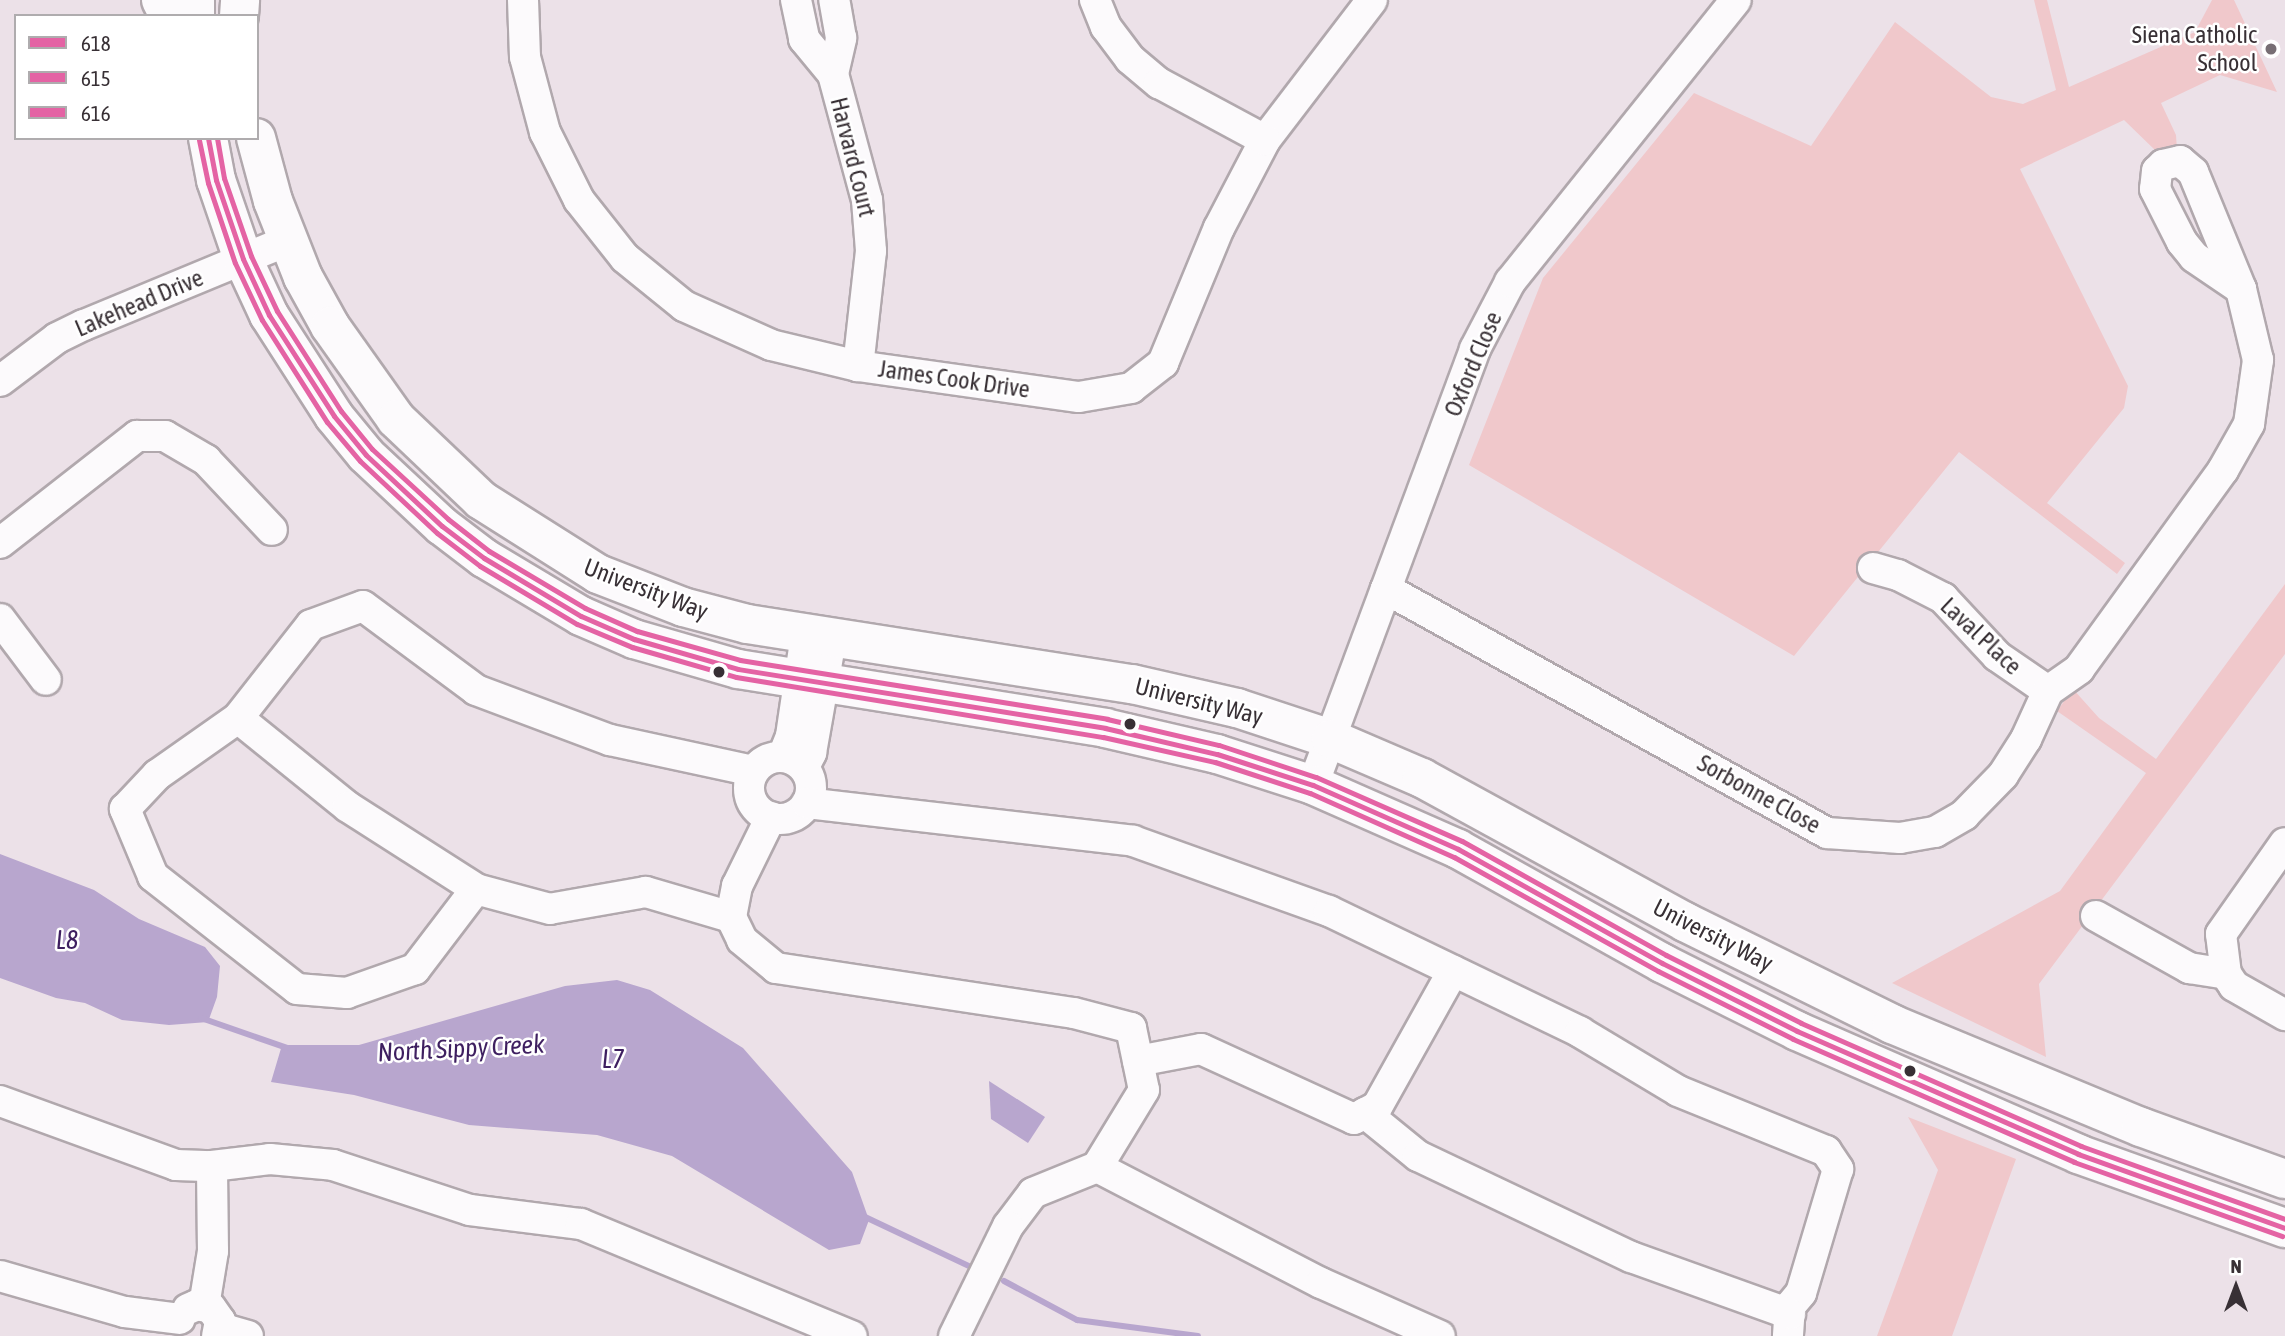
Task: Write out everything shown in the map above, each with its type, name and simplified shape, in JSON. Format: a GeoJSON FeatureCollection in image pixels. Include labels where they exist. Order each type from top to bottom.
{"type":"FeatureCollection","features":[{"type":"Feature","properties":{"kind":"main road","name":"University Way"},"geometry":{"type":"LineString","coordinates":[[208,140],[216,180],[243,259],[269,315],[334,416],[401,490],[484,558],[580,616],[634,639],[688,657],[812,681],[1105,728],[1217,754],[1313,785],[1458,849],[1662,963],[1810,1037],[2078,1154],[2285,1228]]}},
{"type":"Feature","properties":{"kind":"main road","name":"University Way"},"geometry":{"type":"LineString","coordinates":[[257,140],[287,242],[330,326],[381,399],[434,458],[481,500],[557,551],[642,593],[710,615],[819,637],[1132,684],[1237,708],[1331,739],[1422,778],[1685,922],[1892,1024],[2128,1122],[2285,1179]]}},
{"type":"Feature","properties":{"kind":"street","name":"James Cook Drive"},"geometry":{"type":"LineString","coordinates":[[523,0],[525,57],[545,132],[579,200],[625,258],[684,306],[771,345],[858,366],[1079,397],[1131,388],[1163,363],[1174,344],[1219,229],[1265,139],[1372,0]]}},
{"type":"Feature","properties":{"kind":"street","name":"Harvard Court"},"geometry":{"type":"LineString","coordinates":[[796,0],[804,39],[833,74],[871,228],[858,366]]}},
{"type":"Feature","properties":{"kind":"street","name":"Harvard Court"},"geometry":{"type":"LineString","coordinates":[[833,74],[841,38],[834,0]]}},
{"type":"Feature","properties":{"kind":"street"},"geometry":{"type":"LineString","coordinates":[[1095,0],[1106,27],[1130,59],[1159,83],[1265,139]]}},
{"type":"Feature","properties":{"kind":"street","name":"Oxford Close"},"geometry":{"type":"LineString","coordinates":[[1313,785],[1475,349],[1510,282],[1735,0]]}},
{"type":"Feature","properties":{"kind":"street","name":"Lakehead Drive"},"geometry":{"type":"LineString","coordinates":[[0,380],[57,338],[287,242]]}},
{"type":"Feature","properties":{"kind":"street"},"geometry":{"type":"LineString","coordinates":[[2048,691],[2079,669],[2241,444],[2258,382],[2255,337],[2241,289]]}},
{"type":"Feature","properties":{"kind":"street"},"geometry":{"type":"LineString","coordinates":[[0,543],[137,436],[165,436],[206,460],[272,530]]}},
{"type":"Feature","properties":{"kind":"street","name":"Laval Place"},"geometry":{"type":"LineString","coordinates":[[1873,568],[1899,575],[1942,598],[1997,656],[2048,691]]}},
{"type":"Feature","properties":{"kind":"street","name":"Sorbonne Close"},"geometry":{"type":"LineString","coordinates":[[1386,589],[1827,832],[1900,838],[1935,832],[1964,815],[2003,775],[2026,739],[2048,691]]}},
{"type":"Feature","properties":{"kind":"street"},"geometry":{"type":"LineString","coordinates":[[475,889],[415,969],[347,993],[297,989],[153,876],[125,809],[157,775],[238,718],[311,625],[363,606],[477,690],[610,740],[753,771]]}},
{"type":"Feature","properties":{"kind":"street"},"geometry":{"type":"LineString","coordinates":[[0,619],[46,680]]}},
{"type":"Feature","properties":{"kind":"street"},"geometry":{"type":"LineString","coordinates":[[793,762],[811,790],[807,803],[791,817],[771,817],[754,806],[749,796],[753,771],[762,761],[793,762],[811,753],[812,681],[819,637]]}},
{"type":"Feature","properties":{"kind":"street"},"geometry":{"type":"LineString","coordinates":[[238,718],[348,807],[475,889],[550,909],[646,892],[731,917]]}},
{"type":"Feature","properties":{"kind":"street"},"geometry":{"type":"LineString","coordinates":[[807,803],[1133,841],[1329,911],[1580,1032],[1678,1091],[1826,1150],[1838,1169],[1789,1325],[1631,1257],[1418,1156],[1365,1113]]}},
{"type":"Feature","properties":{"kind":"street"},"geometry":{"type":"LineString","coordinates":[[771,817],[737,887],[731,917],[741,940],[776,968],[1074,1013],[1130,1028],[1144,1090],[1097,1167],[1033,1193],[1008,1226],[954,1336]]}},
{"type":"Feature","properties":{"kind":"street"},"geometry":{"type":"LineString","coordinates":[[2285,843],[2221,934],[2225,974],[2234,986],[2285,1015]]}},
{"type":"Feature","properties":{"kind":"street"},"geometry":{"type":"LineString","coordinates":[[2096,916],[2189,968],[2225,974]]}},
{"type":"Feature","properties":{"kind":"street"},"geometry":{"type":"LineString","coordinates":[[1138,1061],[1201,1049],[1354,1119],[1377,1107],[1453,971]]}},
{"type":"Feature","properties":{"kind":"street"},"geometry":{"type":"LineString","coordinates":[[0,1101],[154,1159],[212,1166],[270,1159],[333,1165],[470,1210],[581,1224],[852,1336]]}},
{"type":"Feature","properties":{"kind":"street"},"geometry":{"type":"LineString","coordinates":[[0,1276],[125,1312],[208,1327],[213,1251],[212,1166]]}},
{"type":"Feature","properties":{"kind":"street"},"geometry":{"type":"LineString","coordinates":[[1097,1167],[1321,1283],[1440,1336]]}},
{"type":"Feature","properties":{"kind":"shaded area"},"geometry":{"type":"Polygon","coordinates":[[[2034,0],[2047,0],[2069,87],[2195,32],[2212,0],[2234,0],[2277,92],[2220,75],[2161,103],[2176,135],[2177,150],[2158,153],[2124,120],[2020,169],[2128,386],[2124,408],[2047,503],[2125,563],[2117,574],[1959,452],[1794,656],[1469,465],[1543,278],[1694,93],[1811,146],[1895,22],[1991,97],[2023,104],[2056,90],[2034,0]]]}},
{"type":"Feature","properties":{"kind":"shaded area"},"geometry":{"type":"Polygon","coordinates":[[[2285,584],[2285,654],[2039,984],[2046,1057],[1892,983],[2060,891],[2146,773],[2057,711],[2073,689],[2099,718],[2156,759],[2285,584]]]}},
{"type":"Feature","properties":{"kind":"shaded area"},"geometry":{"type":"Polygon","coordinates":[[[1908,1117],[2016,1159],[1952,1336],[1877,1336],[1938,1170],[1908,1117]]]}},
{"type":"Feature","properties":{"kind":"water","name":"L8"},"geometry":{"type":"Polygon","coordinates":[[[0,854],[94,890],[139,919],[205,947],[220,966],[217,997],[208,1022],[169,1025],[122,1020],[85,1003],[56,998],[0,978],[0,854]]]}},
{"type":"Feature","properties":{"kind":"water","name":"L7"},"geometry":{"type":"Polygon","coordinates":[[[617,980],[650,990],[743,1048],[852,1172],[869,1220],[860,1244],[829,1250],[672,1156],[597,1135],[469,1125],[354,1095],[271,1082],[282,1045],[359,1045],[565,986],[617,980]]]}},
{"type":"Feature","properties":{"kind":"water"},"geometry":{"type":"Polygon","coordinates":[[[989,1081],[1045,1117],[1028,1143],[991,1119],[989,1081]]]}},
{"type":"Feature","properties":{"kind":"waterway","name":"North Sippy Creek"},"geometry":{"type":"LineString","coordinates":[[201,1018],[287,1048]]}},
{"type":"Feature","properties":{"kind":"waterway","name":"North Sippy Creek"},"geometry":{"type":"LineString","coordinates":[[863,1216],[973,1268]]}},
{"type":"Feature","properties":{"kind":"waterway","name":"North Sippy Creek"},"geometry":{"type":"LineString","coordinates":[[1004,1281],[1077,1320],[1198,1336]]}},
{"type":"Feature","properties":{"kind":"transit line","name":"615"},"geometry":{"type":"LineString","coordinates":[[199,140],[208,183],[235,263],[262,320],[327,422],[360,461],[437,533],[480,566],[577,624],[632,647],[736,677],[1103,737],[1215,762],[1310,793],[1454,857],[1658,971],[1793,1039],[2074,1162],[2282,1236]]}},
{"type":"Feature","properties":{"kind":"transit line","name":"618"},"geometry":{"type":"LineString","coordinates":[[208,140],[216,180],[243,259],[269,315],[334,416],[366,455],[442,526],[484,558],[581,616],[634,639],[738,669],[1105,728],[1217,754],[1313,785],[1458,849],[1662,963],[1797,1031],[2078,1154],[2285,1228]]}},
{"type":"Feature","properties":{"kind":"transit line","name":"616"},"geometry":{"type":"LineString","coordinates":[[217,140],[224,178],[251,256],[277,311],[341,411],[372,449],[448,519],[489,551],[585,608],[637,631],[740,660],[1107,719],[1219,745],[1316,777],[1462,841],[1666,955],[1801,1023],[2081,1146],[2285,1219]]}},
{"type":"Feature","properties":{"kind":"place","name":"Siena Catholic School"},"geometry":{"type":"Point","coordinates":[2271,49]}}]}
